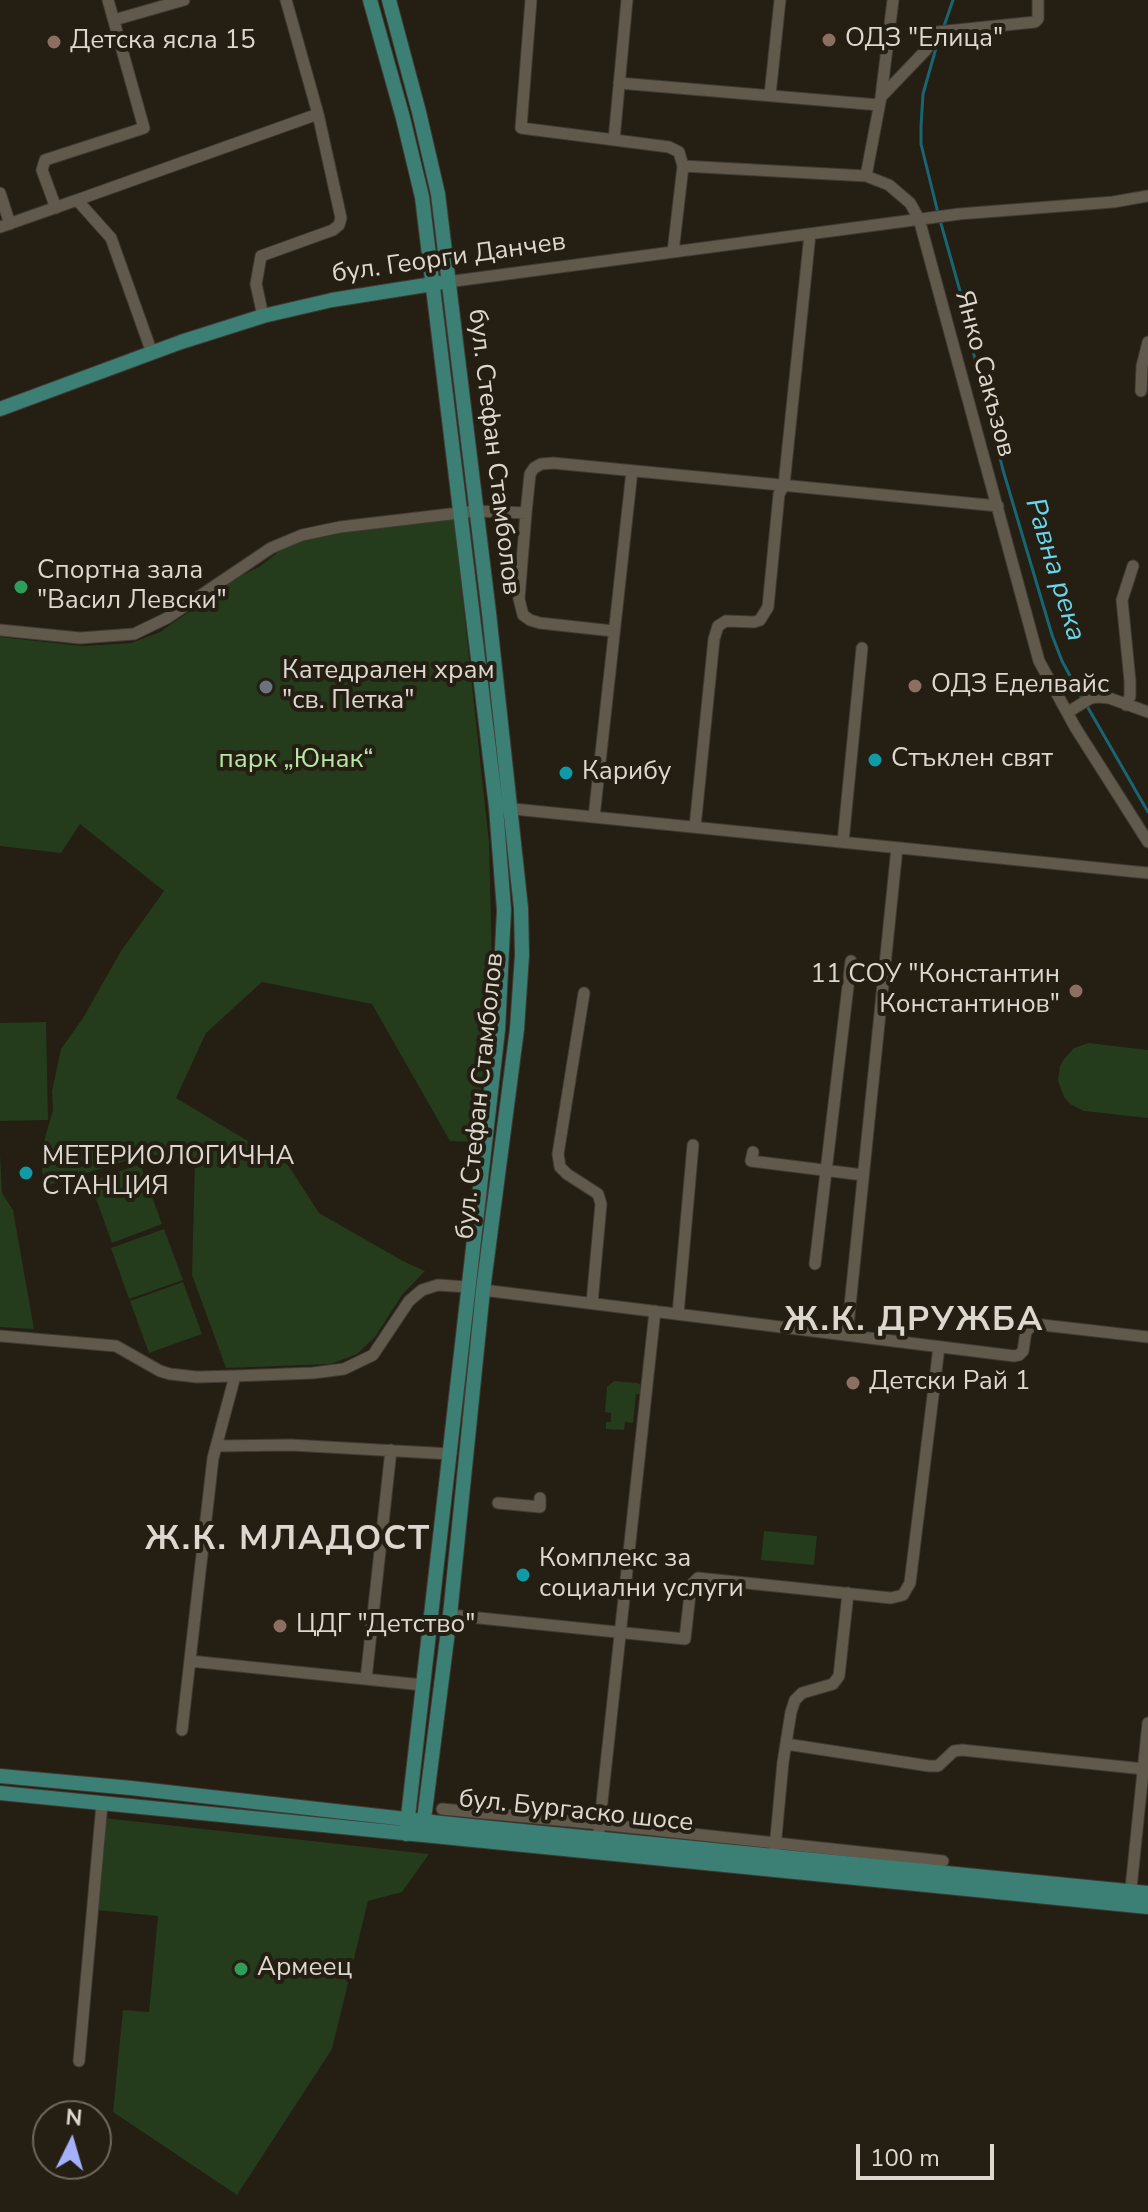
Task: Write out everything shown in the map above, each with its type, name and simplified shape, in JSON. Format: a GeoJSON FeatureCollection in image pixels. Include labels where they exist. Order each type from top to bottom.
{"type":"FeatureCollection","features":[{"type":"Feature","properties":{"kind":"main road","name":"бул. Стефан Стамболов"},"geometry":{"type":"LineString","coordinates":[[370,0],[403,118],[440,283],[476,511],[521,908],[522,955],[517,1029],[483,1290],[450,1615],[423,1828]]}},
{"type":"Feature","properties":{"kind":"main road","name":"бул. Стефан Стамболов"},"geometry":{"type":"LineString","coordinates":[[389,0],[438,194],[440,283],[460,513],[496,807],[504,910],[498,1030],[486,1146],[467,1287],[451,1454],[407,1826]]}},
{"type":"Feature","properties":{"kind":"main road","name":"бул. Георги Данчев"},"geometry":{"type":"LineString","coordinates":[[0,409],[263,316],[332,300],[440,283]]}},
{"type":"Feature","properties":{"kind":"main road"},"geometry":{"type":"LineString","coordinates":[[467,1287],[483,1290]]}},
{"type":"Feature","properties":{"kind":"main road","name":"бул. Бургаско шосе"},"geometry":{"type":"LineString","coordinates":[[0,1776],[131,1788],[423,1828],[1130,1898],[1148,1893]]}},
{"type":"Feature","properties":{"kind":"main road","name":"бул. Бургаско шосе"},"geometry":{"type":"LineString","coordinates":[[0,1793],[102,1804],[407,1826]]}},
{"type":"Feature","properties":{"kind":"main road","name":"бул. Бургаско шосе"},"geometry":{"type":"LineString","coordinates":[[423,1828],[599,1831],[775,1850],[1130,1898],[1148,1907]]}},
{"type":"Feature","properties":{"kind":"street"},"geometry":{"type":"LineString","coordinates":[[56,208],[42,170],[45,160],[144,128],[108,0]]}},
{"type":"Feature","properties":{"kind":"street"},"geometry":{"type":"LineString","coordinates":[[114,20],[184,0]]}},
{"type":"Feature","properties":{"kind":"street"},"geometry":{"type":"LineString","coordinates":[[263,316],[256,284],[261,256],[333,230],[341,218],[318,114],[286,0]]}},
{"type":"Feature","properties":{"kind":"street"},"geometry":{"type":"LineString","coordinates":[[531,0],[521,128],[674,149],[681,156],[683,166],[673,252]]}},
{"type":"Feature","properties":{"kind":"street"},"geometry":{"type":"LineString","coordinates":[[614,140],[627,0]]}},
{"type":"Feature","properties":{"kind":"street"},"geometry":{"type":"LineString","coordinates":[[770,95],[780,0]]}},
{"type":"Feature","properties":{"kind":"street"},"geometry":{"type":"LineString","coordinates":[[866,176],[880,101],[893,0]]}},
{"type":"Feature","properties":{"kind":"street"},"geometry":{"type":"LineString","coordinates":[[880,101],[943,31],[1035,22],[1038,19],[1038,0]]}},
{"type":"Feature","properties":{"kind":"street"},"geometry":{"type":"LineString","coordinates":[[619,83],[880,101]]}},
{"type":"Feature","properties":{"kind":"street"},"geometry":{"type":"LineString","coordinates":[[0,193],[5,226],[318,114]]}},
{"type":"Feature","properties":{"kind":"street"},"geometry":{"type":"LineString","coordinates":[[683,166],[866,176],[889,185],[899,193],[910,203],[919,219]]}},
{"type":"Feature","properties":{"kind":"street","name":"бул. Георги Данчев"},"geometry":{"type":"LineString","coordinates":[[440,283],[959,214],[1113,202],[1148,196]]}},
{"type":"Feature","properties":{"kind":"street"},"geometry":{"type":"LineString","coordinates":[[77,200],[111,238],[152,353]]}},
{"type":"Feature","properties":{"kind":"street","name":"Янко Сакъзов"},"geometry":{"type":"LineString","coordinates":[[919,219],[1039,661],[1054,692],[1077,706],[1075,727],[1148,842]]}},
{"type":"Feature","properties":{"kind":"street"},"geometry":{"type":"LineString","coordinates":[[695,827],[714,639],[718,626],[726,621],[760,620],[768,607],[810,234]]}},
{"type":"Feature","properties":{"kind":"street"},"geometry":{"type":"LineString","coordinates":[[1141,391],[1142,366],[1148,342]]}},
{"type":"Feature","properties":{"kind":"street"},"geometry":{"type":"LineString","coordinates":[[613,631],[540,623],[523,615],[519,599],[530,474],[541,464],[998,506]]}},
{"type":"Feature","properties":{"kind":"street"},"geometry":{"type":"LineString","coordinates":[[594,817],[632,471]]}},
{"type":"Feature","properties":{"kind":"street"},"geometry":{"type":"LineString","coordinates":[[0,630],[80,638],[134,634],[167,618],[279,544],[327,529],[476,511],[526,513]]}},
{"type":"Feature","properties":{"kind":"street"},"geometry":{"type":"LineString","coordinates":[[1126,705],[1130,696],[1130,681],[1122,600],[1133,566]]}},
{"type":"Feature","properties":{"kind":"street"},"geometry":{"type":"LineString","coordinates":[[843,842],[862,648]]}},
{"type":"Feature","properties":{"kind":"street"},"geometry":{"type":"LineString","coordinates":[[1077,706],[1099,697],[1148,712]]}},
{"type":"Feature","properties":{"kind":"street"},"geometry":{"type":"LineString","coordinates":[[496,807],[1148,873]]}},
{"type":"Feature","properties":{"kind":"street"},"geometry":{"type":"LineString","coordinates":[[847,1335],[897,848]]}},
{"type":"Feature","properties":{"kind":"street"},"geometry":{"type":"LineString","coordinates":[[815,1264],[851,961]]}},
{"type":"Feature","properties":{"kind":"street"},"geometry":{"type":"LineString","coordinates":[[584,993],[558,1154],[560,1167],[598,1194],[601,1204],[592,1303]]}},
{"type":"Feature","properties":{"kind":"street"},"geometry":{"type":"LineString","coordinates":[[678,1314],[693,1145]]}},
{"type":"Feature","properties":{"kind":"street"},"geometry":{"type":"LineString","coordinates":[[753,1152],[751,1161],[863,1175]]}},
{"type":"Feature","properties":{"kind":"street"},"geometry":{"type":"LineString","coordinates":[[0,1336],[116,1346],[170,1374],[197,1377],[313,1373],[344,1369],[373,1355],[409,1301],[422,1290],[438,1285],[467,1287]]}},
{"type":"Feature","properties":{"kind":"street"},"geometry":{"type":"LineString","coordinates":[[483,1290],[1016,1356],[1023,1351],[1027,1328],[1034,1324],[1148,1337]]}},
{"type":"Feature","properties":{"kind":"street"},"geometry":{"type":"LineString","coordinates":[[442,1809],[599,1831],[655,1311]]}},
{"type":"Feature","properties":{"kind":"street"},"geometry":{"type":"LineString","coordinates":[[450,1615],[685,1639],[691,1585],[701,1577],[896,1598],[903,1595],[909,1588],[939,1347]]}},
{"type":"Feature","properties":{"kind":"street"},"geometry":{"type":"LineString","coordinates":[[182,1730],[213,1458],[235,1376]]}},
{"type":"Feature","properties":{"kind":"street"},"geometry":{"type":"LineString","coordinates":[[217,1446],[291,1445],[451,1454]]}},
{"type":"Feature","properties":{"kind":"street"},"geometry":{"type":"LineString","coordinates":[[366,1679],[391,1450]]}},
{"type":"Feature","properties":{"kind":"street"},"geometry":{"type":"LineString","coordinates":[[498,1503],[540,1507],[540,1498]]}},
{"type":"Feature","properties":{"kind":"street"},"geometry":{"type":"LineString","coordinates":[[848,1593],[839,1676],[833,1684],[802,1693],[795,1700],[786,1744],[775,1850],[943,1861]]}},
{"type":"Feature","properties":{"kind":"street"},"geometry":{"type":"LineString","coordinates":[[190,1661],[423,1685]]}},
{"type":"Feature","properties":{"kind":"street"},"geometry":{"type":"LineString","coordinates":[[1130,1898],[1148,1723]]}},
{"type":"Feature","properties":{"kind":"street"},"geometry":{"type":"LineString","coordinates":[[786,1744],[929,1766],[938,1766],[954,1751],[962,1750],[1144,1769]]}},
{"type":"Feature","properties":{"kind":"street"},"geometry":{"type":"LineString","coordinates":[[79,2061],[102,1804]]}},
{"type":"Feature","properties":{"kind":"green space","name":"парк „Юнак“"},"geometry":{"type":"Polygon","coordinates":[[[454,518],[489,843],[492,963],[476,1142],[450,1141],[372,1004],[262,982],[206,1033],[176,1098],[288,1165],[319,1213],[425,1271],[402,1295],[375,1337],[357,1354],[331,1364],[226,1368],[192,1275],[195,1160],[147,1154],[46,1186],[42,1171],[45,1138],[53,1110],[52,1091],[61,1049],[83,1018],[121,951],[164,891],[80,824],[61,853],[0,846],[0,637],[82,646],[131,643],[160,632],[282,549],[305,540],[334,533],[454,518]]]}},
{"type":"Feature","properties":{"kind":"green space"},"geometry":{"type":"Polygon","coordinates":[[[46,1022],[48,1120],[0,1121],[0,1023],[46,1022]]]}},
{"type":"Feature","properties":{"kind":"green space"},"geometry":{"type":"Polygon","coordinates":[[[1089,1043],[1148,1050],[1148,1118],[1084,1111],[1064,1097],[1058,1081],[1060,1066],[1074,1048],[1089,1043]]]}},
{"type":"Feature","properties":{"kind":"green space"},"geometry":{"type":"Polygon","coordinates":[[[0,1154],[2,1193],[13,1210],[34,1329],[0,1327],[0,1154]]]}},
{"type":"Feature","properties":{"kind":"green space"},"geometry":{"type":"Polygon","coordinates":[[[140,1164],[162,1224],[112,1243],[90,1182],[140,1164]]]}},
{"type":"Feature","properties":{"kind":"green space"},"geometry":{"type":"Polygon","coordinates":[[[164,1229],[183,1280],[129,1299],[111,1248],[164,1229]]]}},
{"type":"Feature","properties":{"kind":"green space"},"geometry":{"type":"Polygon","coordinates":[[[183,1282],[202,1334],[149,1353],[130,1301],[183,1282]]]}},
{"type":"Feature","properties":{"kind":"green space"},"geometry":{"type":"Polygon","coordinates":[[[614,1381],[640,1384],[641,1394],[636,1394],[633,1423],[625,1422],[624,1430],[606,1429],[606,1422],[611,1422],[611,1413],[605,1412],[607,1387],[614,1381]]]}},
{"type":"Feature","properties":{"kind":"green space"},"geometry":{"type":"Polygon","coordinates":[[[764,1531],[817,1536],[814,1565],[761,1560],[764,1531]]]}},
{"type":"Feature","properties":{"kind":"green space"},"geometry":{"type":"Polygon","coordinates":[[[104,1818],[429,1854],[402,1892],[368,1901],[332,2049],[237,2195],[113,2112],[123,2010],[149,2012],[158,1916],[96,1910],[104,1818]]]}},
{"type":"Feature","properties":{"kind":"waterway","name":"Равна река"},"geometry":{"type":"LineString","coordinates":[[944,26],[953,0]]}},
{"type":"Feature","properties":{"kind":"waterway","name":"Равна река"},"geometry":{"type":"LineString","coordinates":[[938,41],[923,94],[921,126],[921,144],[938,213]]}},
{"type":"Feature","properties":{"kind":"waterway","name":"Равна река"},"geometry":{"type":"LineString","coordinates":[[940,220],[960,291]]}},
{"type":"Feature","properties":{"kind":"waterway","name":"Равна река"},"geometry":{"type":"LineString","coordinates":[[966,323],[1003,470],[1052,635],[1083,700]]}},
{"type":"Feature","properties":{"kind":"waterway","name":"Равна река"},"geometry":{"type":"LineString","coordinates":[[1087,706],[1148,812]]}},
{"type":"Feature","properties":{"kind":"place","name":"ОДЗ \"Елица\""},"geometry":{"type":"Point","coordinates":[829,40]}},
{"type":"Feature","properties":{"kind":"place","name":"Детска ясла 15"},"geometry":{"type":"Point","coordinates":[54,42]}},
{"type":"Feature","properties":{"kind":"place","name":"Спортна зала \"Васил Левски\""},"geometry":{"type":"Point","coordinates":[21,587]}},
{"type":"Feature","properties":{"kind":"place","name":"ОДЗ Еделвайс"},"geometry":{"type":"Point","coordinates":[915,686]}},
{"type":"Feature","properties":{"kind":"place","name":"Катедрален храм \"св. Петка\""},"geometry":{"type":"Point","coordinates":[266,687]}},
{"type":"Feature","properties":{"kind":"place","name":"Стъклен свят"},"geometry":{"type":"Point","coordinates":[875,760]}},
{"type":"Feature","properties":{"kind":"place","name":"Карибу"},"geometry":{"type":"Point","coordinates":[566,773]}},
{"type":"Feature","properties":{"kind":"place","name":"11 СОУ \"Константин Константинов\""},"geometry":{"type":"Point","coordinates":[1076,991]}},
{"type":"Feature","properties":{"kind":"place","name":"МЕТЕРИОЛОГИЧНА СТАНЦИЯ"},"geometry":{"type":"Point","coordinates":[26,1173]}},
{"type":"Feature","properties":{"kind":"place","name":"Детски Рай 1"},"geometry":{"type":"Point","coordinates":[853,1383]}},
{"type":"Feature","properties":{"kind":"place","name":"Комплекс за социални услуги"},"geometry":{"type":"Point","coordinates":[523,1575]}},
{"type":"Feature","properties":{"kind":"place","name":"ЦДГ \"Детство\""},"geometry":{"type":"Point","coordinates":[280,1626]}},
{"type":"Feature","properties":{"kind":"place","name":"Армеец"},"geometry":{"type":"Point","coordinates":[241,1969]}},
{"type":"Feature","properties":{"kind":"district","name":"Ж.К. ДРУЖБА"},"geometry":{"type":"Point","coordinates":[914,1322]}},
{"type":"Feature","properties":{"kind":"district","name":"Ж.К. МЛАДОСТ"},"geometry":{"type":"Point","coordinates":[288,1541]}}]}
